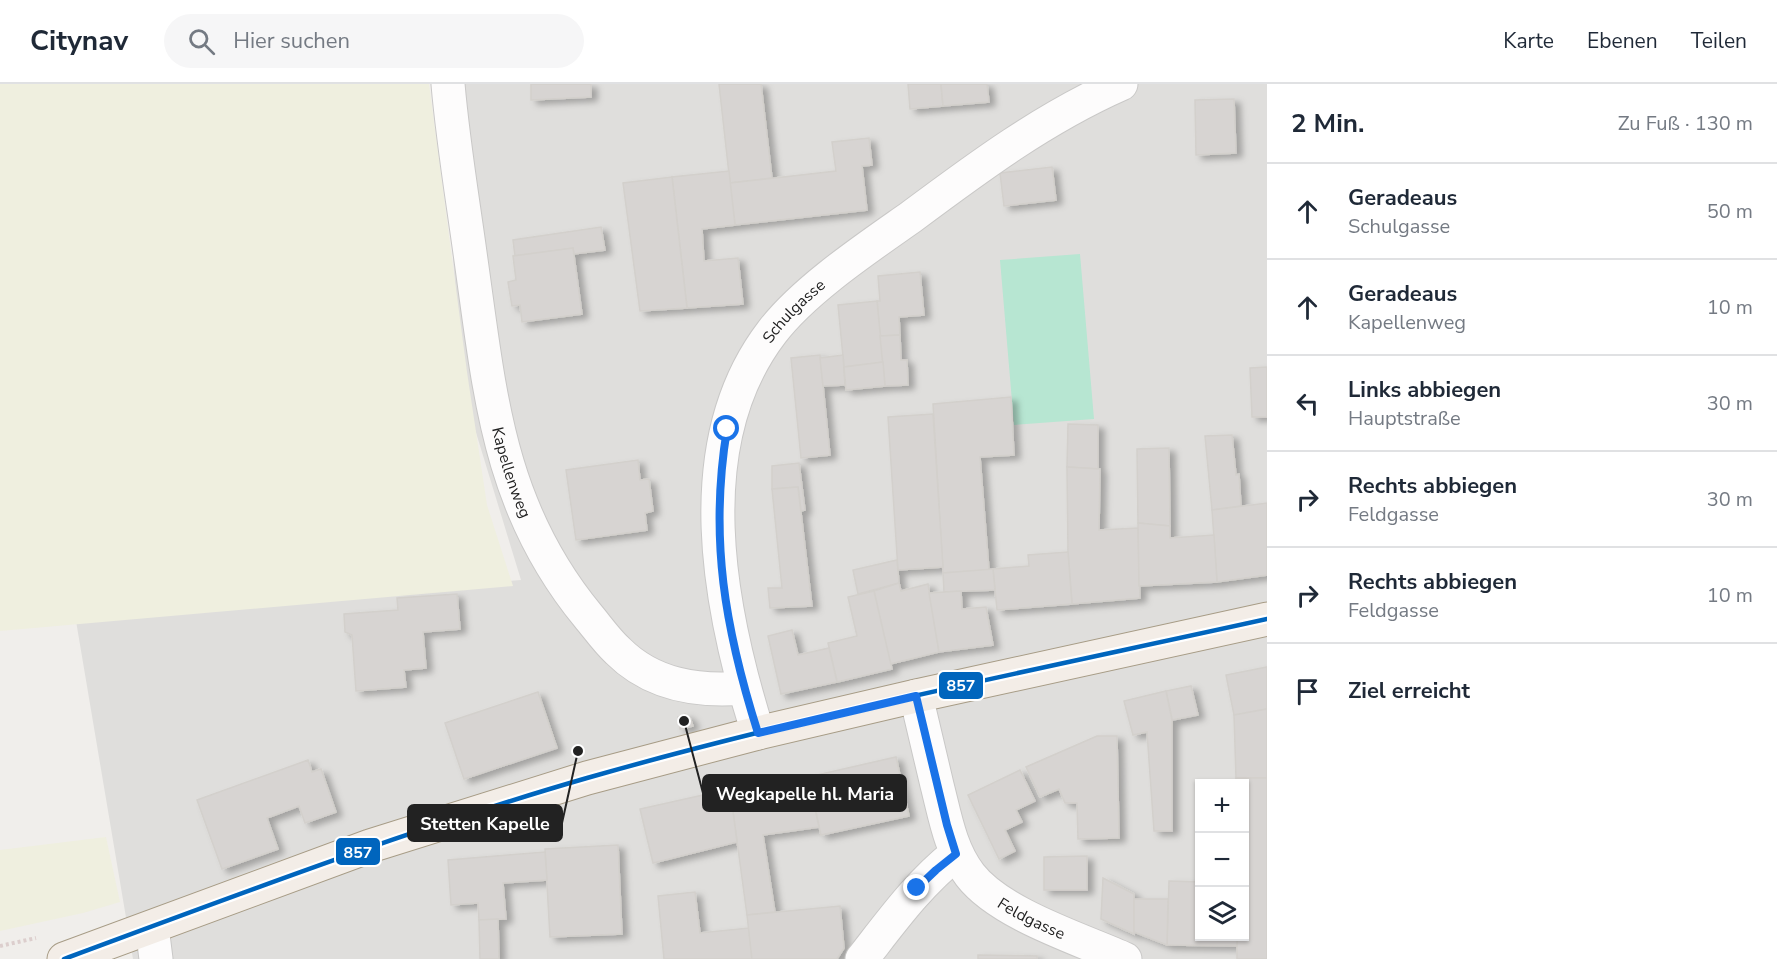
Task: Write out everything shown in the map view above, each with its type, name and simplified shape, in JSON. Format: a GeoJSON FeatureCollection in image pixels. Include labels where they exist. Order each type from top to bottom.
{"type":"FeatureCollection","features":[{"type":"Feature","properties":{"kind":"main road"},"geometry":{"type":"LineString","coordinates":[[64,959],[370,846],[587,778],[758,733],[916,696],[1267,619]]}},
{"type":"Feature","properties":{"kind":"street","name":"Kapellenweg"},"geometry":{"type":"LineString","coordinates":[[448,84],[495,419],[512,480],[534,536],[568,592],[617,651],[634,666],[651,676],[686,687],[719,690],[744,688]]}},
{"type":"Feature","properties":{"kind":"street","name":"Schulgasse"},"geometry":{"type":"LineString","coordinates":[[744,688],[729,630],[723,594],[719,556],[719,495],[727,429],[741,385],[755,355],[774,330],[802,301],[877,241],[1016,141],[1055,117],[1120,84]]}},
{"type":"Feature","properties":{"kind":"street"},"geometry":{"type":"LineString","coordinates":[[744,688],[758,733]]}},
{"type":"Feature","properties":{"kind":"street","name":"Feldgasse"},"geometry":{"type":"LineString","coordinates":[[916,696],[947,825],[956,854],[971,876],[991,895],[1015,910],[1125,959]]}},
{"type":"Feature","properties":{"kind":"street"},"geometry":{"type":"LineString","coordinates":[[862,959],[917,888],[956,854]]}},
{"type":"Feature","properties":{"kind":"street"},"geometry":{"type":"LineString","coordinates":[[152,927],[156,959]]}},
{"type":"Feature","properties":{"kind":"shaded area"},"geometry":{"type":"Polygon","coordinates":[[[440,84],[1267,84],[1267,959],[133,959],[75,615],[521,580],[463,390],[440,84]]]}},
{"type":"Feature","properties":{"kind":"green space"},"geometry":{"type":"Polygon","coordinates":[[[0,84],[429,84],[487,505],[513,586],[0,631],[0,84]]]}},
{"type":"Feature","properties":{"kind":"green space"},"geometry":{"type":"Polygon","coordinates":[[[1080,254],[1094,419],[1014,425],[1000,260],[1080,254]]]}},
{"type":"Feature","properties":{"kind":"green space"},"geometry":{"type":"Polygon","coordinates":[[[106,837],[120,902],[83,913],[0,931],[0,850],[106,837]]]}},
{"type":"Feature","properties":{"kind":"building"},"geometry":{"type":"Polygon","coordinates":[[[531,84],[591,84],[591,97],[531,100],[531,84]]]}},
{"type":"Feature","properties":{"kind":"building"},"geometry":{"type":"Polygon","coordinates":[[[719,84],[761,84],[772,178],[730,183],[719,84]]]}},
{"type":"Feature","properties":{"kind":"building"},"geometry":{"type":"Polygon","coordinates":[[[908,84],[941,84],[943,106],[910,109],[908,84]]]}},
{"type":"Feature","properties":{"kind":"building"},"geometry":{"type":"Polygon","coordinates":[[[941,84],[987,84],[989,102],[943,106],[941,84]]]}},
{"type":"Feature","properties":{"kind":"building"},"geometry":{"type":"Polygon","coordinates":[[[1234,99],[1236,153],[1196,155],[1195,100],[1234,99]]]}},
{"type":"Feature","properties":{"kind":"building"},"geometry":{"type":"Polygon","coordinates":[[[869,138],[872,165],[862,166],[867,210],[735,225],[730,183],[836,171],[832,142],[869,138]]]}},
{"type":"Feature","properties":{"kind":"building"},"geometry":{"type":"Polygon","coordinates":[[[1052,167],[1056,200],[1004,206],[1000,173],[1052,167]]]}},
{"type":"Feature","properties":{"kind":"building"},"geometry":{"type":"Polygon","coordinates":[[[729,171],[735,225],[702,229],[704,261],[738,258],[743,304],[687,308],[672,177],[729,171]]]}},
{"type":"Feature","properties":{"kind":"building"},"geometry":{"type":"Polygon","coordinates":[[[672,177],[687,308],[640,311],[623,183],[672,177]]]}},
{"type":"Feature","properties":{"kind":"building"},"geometry":{"type":"Polygon","coordinates":[[[601,227],[605,250],[574,254],[573,248],[515,256],[513,240],[601,227]]]}},
{"type":"Feature","properties":{"kind":"building"},"geometry":{"type":"Polygon","coordinates":[[[573,248],[582,314],[522,322],[520,305],[512,306],[508,282],[516,280],[513,256],[573,248]]]}},
{"type":"Feature","properties":{"kind":"building"},"geometry":{"type":"Polygon","coordinates":[[[920,272],[924,315],[899,317],[900,335],[880,336],[877,301],[880,301],[878,276],[920,272]]]}},
{"type":"Feature","properties":{"kind":"building"},"geometry":{"type":"Polygon","coordinates":[[[877,301],[883,362],[844,367],[838,305],[877,301]]]}},
{"type":"Feature","properties":{"kind":"building"},"geometry":{"type":"Polygon","coordinates":[[[900,335],[901,360],[907,360],[908,385],[885,386],[880,336],[900,335]]]}},
{"type":"Feature","properties":{"kind":"building"},"geometry":{"type":"Polygon","coordinates":[[[820,355],[830,455],[801,458],[791,358],[820,355]]]}},
{"type":"Feature","properties":{"kind":"building"},"geometry":{"type":"Polygon","coordinates":[[[843,355],[845,385],[823,386],[820,358],[843,355]]]}},
{"type":"Feature","properties":{"kind":"building"},"geometry":{"type":"Polygon","coordinates":[[[883,362],[885,386],[846,390],[844,367],[883,362]]]}},
{"type":"Feature","properties":{"kind":"building"},"geometry":{"type":"Polygon","coordinates":[[[1267,367],[1267,417],[1252,417],[1250,368],[1267,367]]]}},
{"type":"Feature","properties":{"kind":"building"},"geometry":{"type":"Polygon","coordinates":[[[1011,397],[1014,455],[980,457],[989,570],[943,573],[933,404],[1011,397]]]}},
{"type":"Feature","properties":{"kind":"building"},"geometry":{"type":"Polygon","coordinates":[[[933,414],[943,567],[898,570],[888,417],[933,414]]]}},
{"type":"Feature","properties":{"kind":"building"},"geometry":{"type":"Polygon","coordinates":[[[1068,424],[1098,425],[1098,469],[1067,467],[1068,424]]]}},
{"type":"Feature","properties":{"kind":"building"},"geometry":{"type":"Polygon","coordinates":[[[1232,435],[1236,475],[1239,474],[1241,506],[1212,510],[1205,436],[1232,435]]]}},
{"type":"Feature","properties":{"kind":"building"},"geometry":{"type":"Polygon","coordinates":[[[1169,448],[1170,526],[1138,523],[1137,449],[1169,448]]]}},
{"type":"Feature","properties":{"kind":"building"},"geometry":{"type":"Polygon","coordinates":[[[638,460],[640,480],[649,479],[653,511],[645,513],[647,530],[576,540],[566,470],[638,460]]]}},
{"type":"Feature","properties":{"kind":"building"},"geometry":{"type":"Polygon","coordinates":[[[799,463],[805,510],[801,511],[798,487],[772,489],[772,466],[799,463]]]}},
{"type":"Feature","properties":{"kind":"building"},"geometry":{"type":"Polygon","coordinates":[[[1067,467],[1100,469],[1099,530],[1138,528],[1140,598],[1072,604],[1068,552],[1067,467]]]}},
{"type":"Feature","properties":{"kind":"building"},"geometry":{"type":"Polygon","coordinates":[[[798,487],[812,606],[770,608],[768,588],[782,588],[772,489],[798,487]]]}},
{"type":"Feature","properties":{"kind":"building"},"geometry":{"type":"Polygon","coordinates":[[[1267,503],[1267,575],[1217,582],[1212,510],[1267,503]]]}},
{"type":"Feature","properties":{"kind":"building"},"geometry":{"type":"Polygon","coordinates":[[[1138,523],[1170,526],[1170,538],[1214,535],[1217,582],[1139,586],[1138,523]]]}},
{"type":"Feature","properties":{"kind":"building"},"geometry":{"type":"Polygon","coordinates":[[[1068,552],[1072,604],[997,610],[993,569],[1029,566],[1028,555],[1068,552]]]}},
{"type":"Feature","properties":{"kind":"building"},"geometry":{"type":"Polygon","coordinates":[[[897,560],[899,583],[858,594],[853,570],[897,560]]]}},
{"type":"Feature","properties":{"kind":"building"},"geometry":{"type":"Polygon","coordinates":[[[993,569],[995,590],[944,592],[943,573],[993,569]]]}},
{"type":"Feature","properties":{"kind":"building"},"geometry":{"type":"Polygon","coordinates":[[[899,583],[901,591],[928,584],[939,652],[890,664],[874,591],[899,583]]]}},
{"type":"Feature","properties":{"kind":"building"},"geometry":{"type":"Polygon","coordinates":[[[874,591],[892,669],[837,682],[828,643],[857,636],[848,597],[874,591]]]}},
{"type":"Feature","properties":{"kind":"building"},"geometry":{"type":"Polygon","coordinates":[[[961,591],[962,609],[986,607],[993,645],[939,652],[929,593],[961,591]]]}},
{"type":"Feature","properties":{"kind":"building"},"geometry":{"type":"Polygon","coordinates":[[[457,594],[460,629],[423,632],[426,668],[404,670],[406,687],[356,691],[352,635],[345,632],[344,614],[398,610],[397,598],[457,594]]]}},
{"type":"Feature","properties":{"kind":"building"},"geometry":{"type":"Polygon","coordinates":[[[792,630],[798,655],[829,648],[837,682],[781,694],[768,636],[792,630]]]}},
{"type":"Feature","properties":{"kind":"building"},"geometry":{"type":"Polygon","coordinates":[[[1267,667],[1267,709],[1234,715],[1226,675],[1267,667]]]}},
{"type":"Feature","properties":{"kind":"building"},"geometry":{"type":"Polygon","coordinates":[[[1191,686],[1198,715],[1172,720],[1166,691],[1191,686]]]}},
{"type":"Feature","properties":{"kind":"building"},"geometry":{"type":"Polygon","coordinates":[[[1166,691],[1172,720],[1172,831],[1154,831],[1147,732],[1133,735],[1124,701],[1166,691]]]}},
{"type":"Feature","properties":{"kind":"building"},"geometry":{"type":"Polygon","coordinates":[[[538,692],[557,748],[464,779],[445,723],[538,692]]]}},
{"type":"Feature","properties":{"kind":"building"},"geometry":{"type":"Polygon","coordinates":[[[1267,709],[1267,778],[1236,778],[1234,715],[1267,709]]]}},
{"type":"Feature","properties":{"kind":"building"},"geometry":{"type":"Polygon","coordinates":[[[685,714],[690,718],[693,726],[680,729],[678,717],[685,714]]]}},
{"type":"Feature","properties":{"kind":"building"},"geometry":{"type":"Polygon","coordinates":[[[1097,736],[1117,736],[1119,838],[1078,839],[1077,803],[1065,803],[1059,789],[1040,797],[1026,767],[1097,736]]]}},
{"type":"Feature","properties":{"kind":"building"},"geometry":{"type":"Polygon","coordinates":[[[896,757],[909,816],[821,835],[808,777],[896,757]]]}},
{"type":"Feature","properties":{"kind":"building"},"geometry":{"type":"Polygon","coordinates":[[[308,760],[312,772],[321,769],[336,812],[305,823],[299,806],[267,818],[278,849],[222,869],[197,800],[308,760]]]}},
{"type":"Feature","properties":{"kind":"building"},"geometry":{"type":"Polygon","coordinates":[[[1020,770],[1035,801],[1016,810],[1022,822],[1005,830],[1015,851],[999,859],[968,795],[1020,770]]]}},
{"type":"Feature","properties":{"kind":"building"},"geometry":{"type":"Polygon","coordinates":[[[808,777],[819,827],[763,835],[775,912],[747,915],[730,789],[808,777]]]}},
{"type":"Feature","properties":{"kind":"building"},"geometry":{"type":"Polygon","coordinates":[[[1267,778],[1267,959],[1237,959],[1237,941],[1249,941],[1249,779],[1236,779],[1267,778]]]}},
{"type":"Feature","properties":{"kind":"building"},"geometry":{"type":"Polygon","coordinates":[[[730,789],[737,842],[653,863],[640,809],[730,789]]]}},
{"type":"Feature","properties":{"kind":"building"},"geometry":{"type":"Polygon","coordinates":[[[618,845],[622,934],[550,937],[545,849],[618,845]]]}},
{"type":"Feature","properties":{"kind":"building"},"geometry":{"type":"Polygon","coordinates":[[[545,852],[547,880],[503,883],[506,919],[479,920],[478,903],[451,905],[448,860],[545,852]]]}},
{"type":"Feature","properties":{"kind":"building"},"geometry":{"type":"Polygon","coordinates":[[[1087,856],[1087,890],[1044,890],[1044,857],[1087,856]]]}},
{"type":"Feature","properties":{"kind":"building"},"geometry":{"type":"Polygon","coordinates":[[[1103,878],[1134,894],[1134,934],[1101,919],[1103,878]]]}},
{"type":"Feature","properties":{"kind":"building"},"geometry":{"type":"Polygon","coordinates":[[[1169,881],[1195,882],[1195,941],[1237,941],[1237,946],[1167,945],[1169,881]]]}},
{"type":"Feature","properties":{"kind":"building"},"geometry":{"type":"Polygon","coordinates":[[[695,892],[700,933],[749,928],[752,959],[664,959],[658,896],[695,892]]]}},
{"type":"Feature","properties":{"kind":"building"},"geometry":{"type":"Polygon","coordinates":[[[1134,899],[1168,899],[1167,945],[1134,932],[1134,899]]]}},
{"type":"Feature","properties":{"kind":"building"},"geometry":{"type":"Polygon","coordinates":[[[840,906],[844,948],[837,959],[752,959],[747,915],[840,906]]]}},
{"type":"Feature","properties":{"kind":"building"},"geometry":{"type":"Polygon","coordinates":[[[498,919],[499,959],[480,959],[479,920],[498,919]]]}},
{"type":"Feature","properties":{"kind":"building"},"geometry":{"type":"Polygon","coordinates":[[[978,955],[1037,956],[1037,959],[978,959],[978,955]]]}},
{"type":"Feature","properties":{"kind":"transit line","name":"857"},"geometry":{"type":"LineString","coordinates":[[64,959],[389,841],[587,778],[841,713],[1267,619]]}},
{"type":"Feature","properties":{"kind":"place","name":"Wegkapelle hl. Maria"},"geometry":{"type":"Point","coordinates":[684,721]}},
{"type":"Feature","properties":{"kind":"place","name":"Stetten Kapelle"},"geometry":{"type":"Point","coordinates":[578,751]}},
{"type":"Feature","properties":{"kind":"route"},"geometry":{"type":"LineString","coordinates":[[727,429],[719,495],[719,556],[729,630],[758,733],[916,696],[956,854],[917,888]]}}]}
